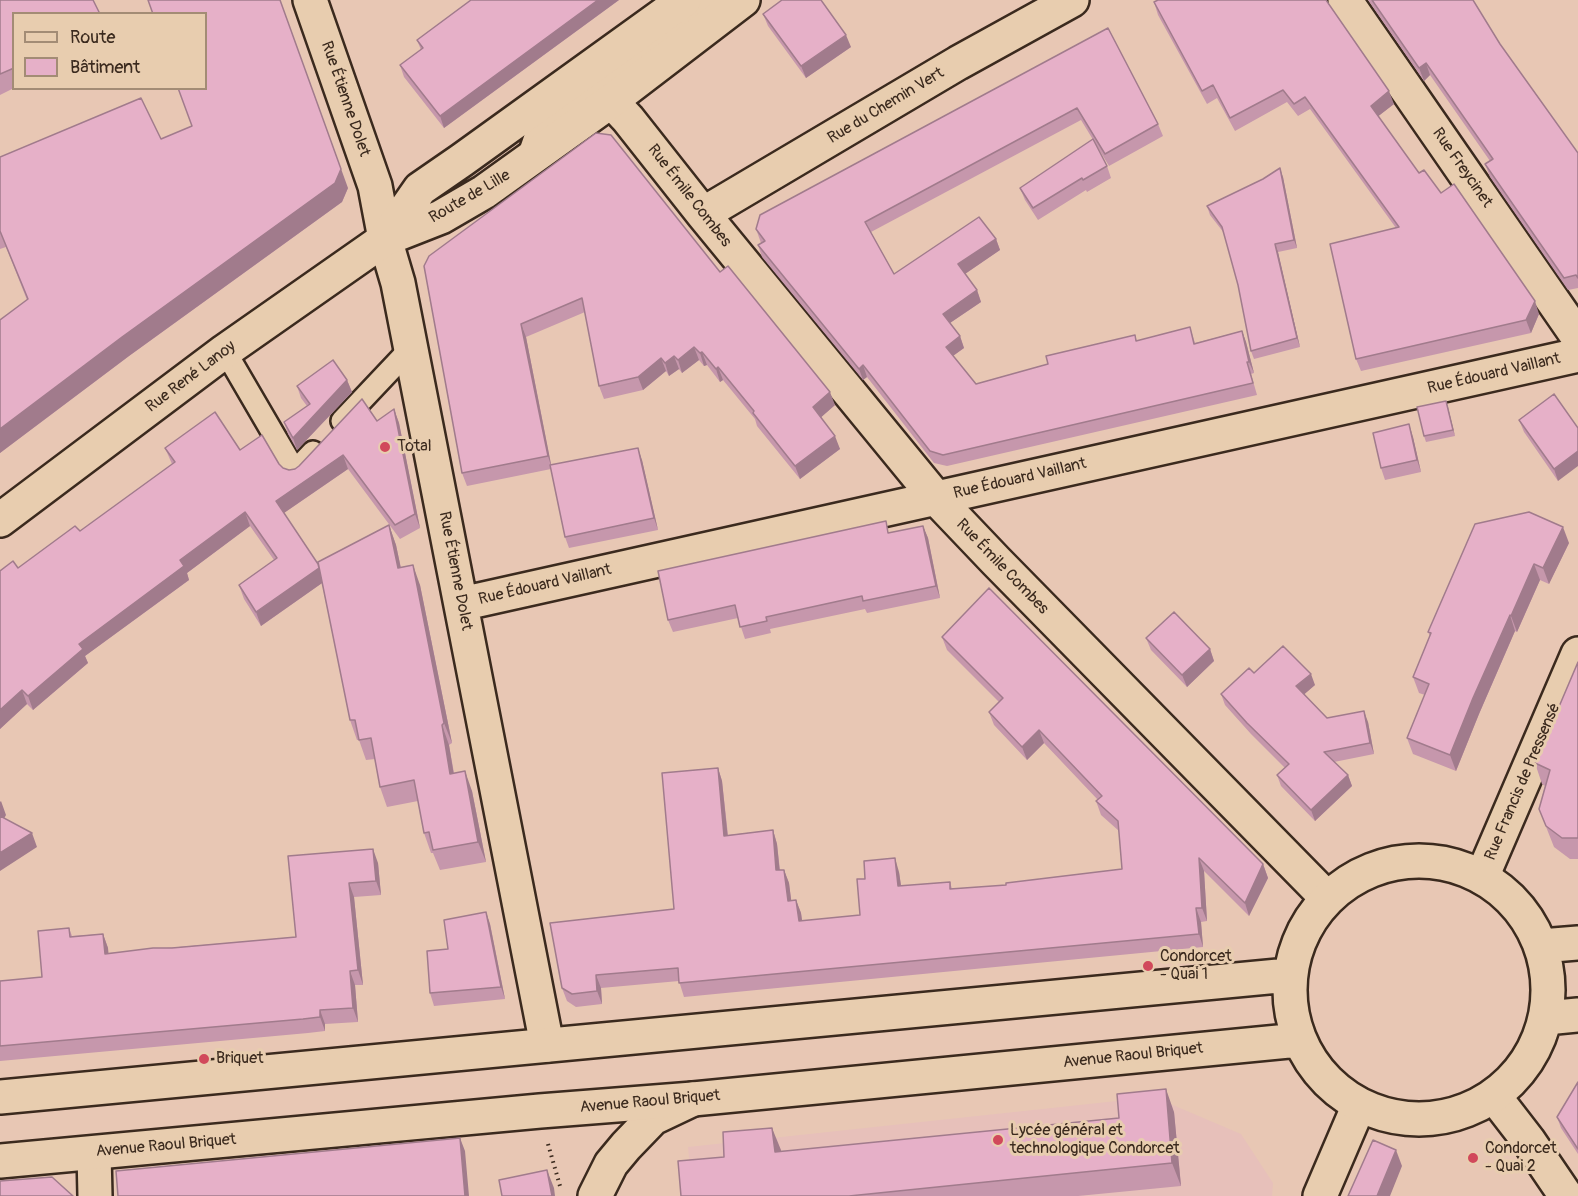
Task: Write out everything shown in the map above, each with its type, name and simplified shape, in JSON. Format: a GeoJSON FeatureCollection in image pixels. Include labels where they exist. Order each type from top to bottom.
{"type":"FeatureCollection","features":[{"type":"Feature","properties":{"kind":"main road","name":"Rue Étienne Dolet"},"geometry":{"type":"LineString","coordinates":[[310,0],[375,186],[385,239],[398,283],[548,1045]]}},
{"type":"Feature","properties":{"kind":"main road","name":"Route de Lille"},"geometry":{"type":"LineString","coordinates":[[385,239],[420,189],[684,0]]}},
{"type":"Feature","properties":{"kind":"main road","name":"Route de Lille"},"geometry":{"type":"LineString","coordinates":[[385,239],[441,217],[526,164],[743,0]]}},
{"type":"Feature","properties":{"kind":"main road","name":"Rue du Chemin Vert"},"geometry":{"type":"LineString","coordinates":[[703,214],[958,63],[1072,0]]}},
{"type":"Feature","properties":{"kind":"main road","name":"Rue Freycinet"},"geometry":{"type":"LineString","coordinates":[[1345,0],[1578,337]]}},
{"type":"Feature","properties":{"kind":"main road","name":"Rue Émile Combes"},"geometry":{"type":"LineString","coordinates":[[612,101],[936,498],[1327,898]]}},
{"type":"Feature","properties":{"kind":"main road","name":"Rue René Lanoy"},"geometry":{"type":"LineString","coordinates":[[0,520],[225,351],[385,239]]}},
{"type":"Feature","properties":{"kind":"main road","name":"Rue Édouard Vaillant"},"geometry":{"type":"LineString","coordinates":[[461,604],[1578,355]]}},
{"type":"Feature","properties":{"kind":"main road","name":"Rue Francis de Pressensé"},"geometry":{"type":"LineString","coordinates":[[1482,877],[1578,654]]}},
{"type":"Feature","properties":{"kind":"main road"},"geometry":{"type":"LineString","coordinates":[[1429,862],[1451,865],[1482,877],[1507,895],[1521,911],[1541,946],[1547,969],[1548,986],[1546,1018],[1535,1048],[1518,1075],[1494,1096],[1462,1113],[1428,1120],[1392,1117],[1359,1105],[1334,1088],[1313,1067],[1292,1020],[1290,975],[1296,947],[1309,920],[1327,898],[1354,878],[1385,865],[1429,862]]}},
{"type":"Feature","properties":{"kind":"main road"},"geometry":{"type":"LineString","coordinates":[[1541,946],[1578,943]]}},
{"type":"Feature","properties":{"kind":"main road"},"geometry":{"type":"LineString","coordinates":[[0,1097],[1290,975]]}},
{"type":"Feature","properties":{"kind":"main road"},"geometry":{"type":"LineString","coordinates":[[1546,1018],[1578,1015]]}},
{"type":"Feature","properties":{"kind":"main road","name":"Avenue Raoul Briquet"},"geometry":{"type":"LineString","coordinates":[[0,1161],[693,1099],[1299,1040]]}},
{"type":"Feature","properties":{"kind":"main road"},"geometry":{"type":"LineString","coordinates":[[1494,1096],[1528,1140],[1566,1196]]}},
{"type":"Feature","properties":{"kind":"main road"},"geometry":{"type":"LineString","coordinates":[[595,1196],[611,1164],[653,1118],[693,1099]]}},
{"type":"Feature","properties":{"kind":"main road"},"geometry":{"type":"LineString","coordinates":[[1320,1196],[1359,1105]]}},
{"type":"Feature","properties":{"kind":"main road"},"geometry":{"type":"LineString","coordinates":[[94,1153],[95,1196]]}},
{"type":"Feature","properties":{"kind":"lane"},"geometry":{"type":"LineString","coordinates":[[526,164],[537,131],[714,0]]}},
{"type":"Feature","properties":{"kind":"lane"},"geometry":{"type":"LineString","coordinates":[[225,351],[295,471],[411,348]]}},
{"type":"Feature","properties":{"kind":"shaded area","name":"Lycée général et technologique Condorcet"},"geometry":{"type":"Polygon","coordinates":[[[1154,1097],[1241,1134],[1273,1183],[1272,1196],[693,1196],[688,1147],[1154,1097]]]}},
{"type":"Feature","properties":{"kind":"building"},"geometry":{"type":"Polygon","coordinates":[[[0,0],[93,0],[99,12],[12,12],[12,69],[0,74],[0,0]]]}},
{"type":"Feature","properties":{"kind":"building"},"geometry":{"type":"Polygon","coordinates":[[[148,0],[280,0],[341,169],[335,183],[122,337],[0,429],[0,320],[28,299],[0,231],[0,157],[141,98],[161,139],[192,126],[179,90],[207,90],[207,12],[152,12],[148,0]]]}},
{"type":"Feature","properties":{"kind":"building"},"geometry":{"type":"Polygon","coordinates":[[[471,0],[598,0],[440,116],[400,65],[423,48],[417,40],[471,0]]]}},
{"type":"Feature","properties":{"kind":"building"},"geometry":{"type":"Polygon","coordinates":[[[782,0],[821,0],[846,35],[801,66],[763,14],[782,0]]]}},
{"type":"Feature","properties":{"kind":"building"},"geometry":{"type":"Polygon","coordinates":[[[1158,0],[1326,0],[1389,91],[1371,106],[1419,173],[1424,170],[1441,193],[1454,184],[1535,301],[1526,320],[1356,359],[1330,244],[1399,227],[1305,97],[1294,104],[1283,90],[1230,118],[1213,85],[1202,91],[1154,2],[1158,0]]]}},
{"type":"Feature","properties":{"kind":"building"},"geometry":{"type":"Polygon","coordinates":[[[1372,0],[1473,0],[1500,44],[1578,153],[1578,278],[1576,275],[1564,278],[1485,164],[1493,159],[1426,63],[1419,68],[1372,0]]]}},
{"type":"Feature","properties":{"kind":"building"},"geometry":{"type":"Polygon","coordinates":[[[1108,28],[1158,124],[1105,154],[1077,108],[865,222],[894,274],[979,217],[996,239],[958,264],[977,290],[943,314],[960,336],[946,347],[976,384],[1048,364],[1046,356],[1135,335],[1136,341],[1190,327],[1194,344],[1242,331],[1253,383],[943,455],[930,451],[863,365],[859,369],[758,245],[765,241],[756,229],[760,215],[1108,28]]]}},
{"type":"Feature","properties":{"kind":"building"},"geometry":{"type":"Polygon","coordinates":[[[596,133],[611,135],[720,272],[728,266],[830,392],[813,407],[835,436],[795,466],[718,367],[716,369],[702,352],[700,353],[694,347],[678,360],[674,356],[665,363],[661,358],[638,377],[599,386],[582,298],[521,324],[548,456],[462,473],[424,266],[429,256],[596,133]]]}},
{"type":"Feature","properties":{"kind":"building"},"geometry":{"type":"Polygon","coordinates":[[[1093,139],[1107,166],[1083,180],[1082,178],[1033,208],[1020,188],[1093,139]]]}},
{"type":"Feature","properties":{"kind":"building"},"geometry":{"type":"Polygon","coordinates":[[[1280,168],[1294,240],[1275,244],[1297,338],[1251,351],[1238,285],[1222,227],[1207,206],[1263,179],[1280,168]]]}},
{"type":"Feature","properties":{"kind":"building"},"geometry":{"type":"Polygon","coordinates":[[[333,360],[347,380],[293,438],[284,422],[310,404],[297,386],[333,360]]]}},
{"type":"Feature","properties":{"kind":"building"},"geometry":{"type":"Polygon","coordinates":[[[1554,394],[1578,428],[1578,451],[1554,469],[1519,420],[1554,394]]]}},
{"type":"Feature","properties":{"kind":"building"},"geometry":{"type":"Polygon","coordinates":[[[362,399],[377,421],[394,409],[415,514],[395,525],[343,455],[276,501],[319,568],[256,612],[239,585],[277,558],[245,512],[180,560],[184,566],[79,644],[83,649],[28,696],[22,690],[0,710],[0,571],[13,561],[18,568],[75,526],[80,531],[175,462],[165,448],[215,412],[240,450],[262,435],[279,464],[289,470],[299,466],[362,399]]]}},
{"type":"Feature","properties":{"kind":"building"},"geometry":{"type":"Polygon","coordinates":[[[1446,401],[1453,430],[1424,436],[1417,407],[1446,401]]]}},
{"type":"Feature","properties":{"kind":"building"},"geometry":{"type":"Polygon","coordinates":[[[1409,424],[1417,460],[1381,468],[1373,433],[1409,424]]]}},
{"type":"Feature","properties":{"kind":"building"},"geometry":{"type":"Polygon","coordinates":[[[638,448],[654,518],[565,537],[550,465],[638,448]]]}},
{"type":"Feature","properties":{"kind":"building"},"geometry":{"type":"Polygon","coordinates":[[[1529,512],[1563,527],[1543,568],[1534,564],[1473,698],[1450,755],[1407,738],[1429,684],[1413,677],[1431,633],[1428,632],[1475,524],[1529,512]]]}},
{"type":"Feature","properties":{"kind":"building"},"geometry":{"type":"Polygon","coordinates":[[[886,521],[888,533],[923,526],[936,586],[863,601],[862,596],[766,617],[767,621],[740,627],[735,605],[668,620],[658,571],[886,521]]]}},
{"type":"Feature","properties":{"kind":"building"},"geometry":{"type":"Polygon","coordinates":[[[389,525],[398,568],[413,565],[444,723],[442,725],[450,774],[465,771],[478,842],[433,850],[429,832],[424,833],[414,780],[380,787],[371,738],[359,740],[355,720],[350,720],[318,562],[389,525]]]}},
{"type":"Feature","properties":{"kind":"building"},"geometry":{"type":"Polygon","coordinates":[[[989,588],[1263,864],[1245,903],[1199,858],[1202,908],[1196,908],[1199,934],[679,983],[678,968],[596,975],[597,991],[572,994],[562,988],[550,923],[674,909],[662,773],[718,768],[724,836],[773,830],[776,870],[784,870],[788,901],[796,900],[799,921],[860,915],[857,879],[865,879],[864,861],[895,858],[898,886],[950,882],[950,889],[1006,885],[1006,883],[1122,869],[1118,821],[1096,801],[1102,796],[1039,730],[1022,747],[989,712],[1003,698],[942,637],[989,588]]]}},
{"type":"Feature","properties":{"kind":"building"},"geometry":{"type":"Polygon","coordinates":[[[1174,612],[1210,649],[1182,675],[1146,638],[1174,612]]]}},
{"type":"Feature","properties":{"kind":"building"},"geometry":{"type":"Polygon","coordinates":[[[1283,646],[1311,674],[1296,686],[1327,718],[1364,711],[1370,743],[1324,752],[1348,775],[1311,810],[1277,775],[1289,764],[1221,694],[1249,668],[1254,673],[1283,646]]]}},
{"type":"Feature","properties":{"kind":"building"},"geometry":{"type":"Polygon","coordinates":[[[1578,662],[1578,838],[1562,838],[1546,826],[1539,809],[1550,770],[1535,763],[1578,662]]]}},
{"type":"Feature","properties":{"kind":"building"},"geometry":{"type":"Polygon","coordinates":[[[0,816],[32,833],[0,853],[0,816]]]}},
{"type":"Feature","properties":{"kind":"building"},"geometry":{"type":"Polygon","coordinates":[[[373,849],[376,881],[349,883],[358,970],[350,971],[353,1008],[320,1010],[320,1017],[303,1019],[0,1046],[0,981],[42,977],[38,931],[69,928],[70,937],[103,934],[105,954],[296,937],[288,856],[373,849]]]}},
{"type":"Feature","properties":{"kind":"building"},"geometry":{"type":"Polygon","coordinates":[[[486,912],[501,987],[430,993],[427,951],[448,949],[444,920],[486,912]]]}},
{"type":"Feature","properties":{"kind":"building"},"geometry":{"type":"Polygon","coordinates":[[[1578,1082],[1578,1149],[1557,1117],[1578,1082]]]}},
{"type":"Feature","properties":{"kind":"building"},"geometry":{"type":"Polygon","coordinates":[[[1166,1089],[1172,1163],[849,1196],[681,1196],[678,1161],[724,1157],[723,1132],[772,1128],[775,1152],[1119,1118],[1117,1094],[1166,1089]]]}},
{"type":"Feature","properties":{"kind":"building"},"geometry":{"type":"Polygon","coordinates":[[[460,1138],[465,1196],[118,1196],[116,1171],[460,1138]]]}},
{"type":"Feature","properties":{"kind":"building"},"geometry":{"type":"Polygon","coordinates":[[[1373,1140],[1396,1150],[1377,1196],[1348,1196],[1373,1140]]]}},
{"type":"Feature","properties":{"kind":"building"},"geometry":{"type":"Polygon","coordinates":[[[547,1170],[552,1196],[502,1196],[499,1180],[547,1170]]]}},
{"type":"Feature","properties":{"kind":"building"},"geometry":{"type":"Polygon","coordinates":[[[52,1177],[73,1196],[0,1196],[0,1181],[52,1177]]]}},
{"type":"Feature","properties":{"kind":"place","name":"Total"},"geometry":{"type":"Point","coordinates":[385,447]}},
{"type":"Feature","properties":{"kind":"place","name":"Condorcet - Quai 1"},"geometry":{"type":"Point","coordinates":[1148,966]}},
{"type":"Feature","properties":{"kind":"place","name":"Briquet"},"geometry":{"type":"Point","coordinates":[204,1059]}},
{"type":"Feature","properties":{"kind":"place","name":"Lycée général et technologique Condorcet"},"geometry":{"type":"Point","coordinates":[998,1140]}},
{"type":"Feature","properties":{"kind":"place","name":"Condorcet - Quai 2"},"geometry":{"type":"Point","coordinates":[1473,1158]}}]}
